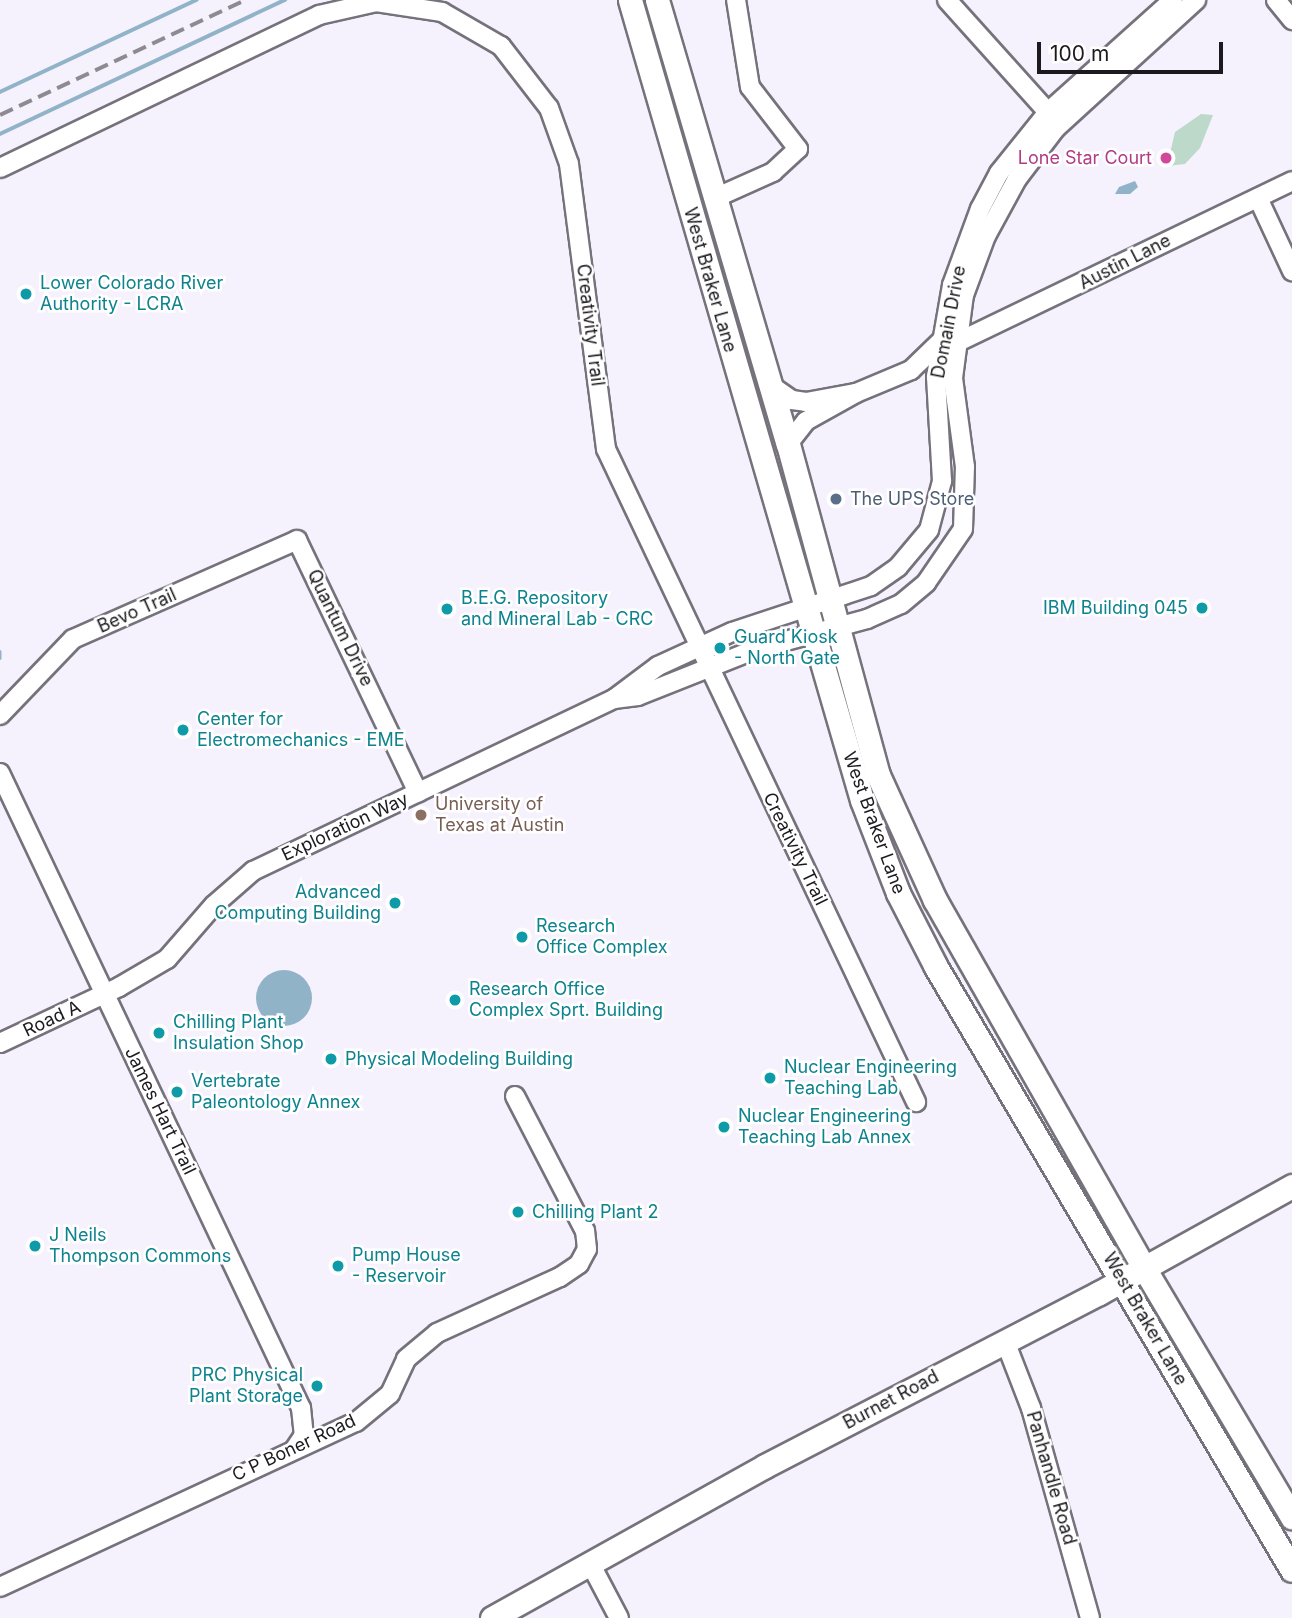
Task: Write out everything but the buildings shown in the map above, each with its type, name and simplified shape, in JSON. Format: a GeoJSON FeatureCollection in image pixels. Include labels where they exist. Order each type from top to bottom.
{"type":"FeatureCollection","features":[{"type":"Feature","properties":{"kind":"main road","name":"West Braker Lane"},"geometry":{"type":"LineString","coordinates":[[630,0],[862,800],[898,893],[936,967],[1292,1570]]}},
{"type":"Feature","properties":{"kind":"main road","name":"West Braker Lane"},"geometry":{"type":"LineString","coordinates":[[657,0],[788,444],[878,775],[923,874],[1144,1268],[1292,1517]]}},
{"type":"Feature","properties":{"kind":"main road","name":"Burnet Road"},"geometry":{"type":"LineString","coordinates":[[492,1618],[590,1563],[1123,1280],[1292,1186]]}},
{"type":"Feature","properties":{"kind":"street"},"geometry":{"type":"LineString","coordinates":[[715,198],[773,172],[798,149],[750,87],[736,0]]}},
{"type":"Feature","properties":{"kind":"street"},"geometry":{"type":"LineString","coordinates":[[947,0],[1048,113],[1050,122],[1000,194],[994,222]]}},
{"type":"Feature","properties":{"kind":"street","name":"Domain Drive"},"geometry":{"type":"LineString","coordinates":[[804,605],[871,586],[898,567],[929,530],[942,481],[945,378],[962,275],[999,173],[1048,113],[1173,0]]}},
{"type":"Feature","properties":{"kind":"street","name":"Domain Drive"},"geometry":{"type":"LineString","coordinates":[[962,275],[1017,179],[1056,128],[1196,0]]}},
{"type":"Feature","properties":{"kind":"street"},"geometry":{"type":"LineString","coordinates":[[1276,0],[1292,20]]}},
{"type":"Feature","properties":{"kind":"street","name":"Creativity Trail"},"geometry":{"type":"LineString","coordinates":[[0,168],[318,15],[376,2],[442,12],[501,46],[548,108],[569,164],[606,449],[916,1101]]}},
{"type":"Feature","properties":{"kind":"street","name":"Austin Lane"},"geometry":{"type":"LineString","coordinates":[[950,340],[1292,181]]}},
{"type":"Feature","properties":{"kind":"street"},"geometry":{"type":"LineString","coordinates":[[1258,198],[1292,271]]}},
{"type":"Feature","properties":{"kind":"street"},"geometry":{"type":"LineString","coordinates":[[788,444],[806,421],[856,393],[899,376],[922,363],[950,340]]}},
{"type":"Feature","properties":{"kind":"street"},"geometry":{"type":"LineString","coordinates":[[899,376],[945,378]]}},
{"type":"Feature","properties":{"kind":"street","name":"Domain Drive"},"geometry":{"type":"LineString","coordinates":[[813,635],[901,604],[926,583],[963,529],[966,497],[945,378]]}},
{"type":"Feature","properties":{"kind":"street"},"geometry":{"type":"LineString","coordinates":[[769,384],[792,400],[806,402],[856,393]]}},
{"type":"Feature","properties":{"kind":"street"},"geometry":{"type":"LineString","coordinates":[[929,530],[955,543]]}},
{"type":"Feature","properties":{"kind":"street","name":"Bevo Trail"},"geometry":{"type":"LineString","coordinates":[[0,715],[73,639],[297,540]]}},
{"type":"Feature","properties":{"kind":"street","name":"Quantum Drive"},"geometry":{"type":"LineString","coordinates":[[297,540],[418,792]]}},
{"type":"Feature","properties":{"kind":"street","name":"Exploration Way"},"geometry":{"type":"LineString","coordinates":[[104,995],[167,959],[214,905],[253,871],[614,699],[631,683],[698,646],[804,605]]}},
{"type":"Feature","properties":{"kind":"street","name":"Exploration Way"},"geometry":{"type":"LineString","coordinates":[[614,699],[638,696],[709,670],[756,649],[813,635]]}},
{"type":"Feature","properties":{"kind":"street","name":"James Hart Trail"},"geometry":{"type":"LineString","coordinates":[[0,773],[301,1408],[304,1435],[294,1450]]}},
{"type":"Feature","properties":{"kind":"street","name":"Road A"},"geometry":{"type":"LineString","coordinates":[[0,1043],[104,995]]}},
{"type":"Feature","properties":{"kind":"street","name":"C P Boner Road"},"geometry":{"type":"LineString","coordinates":[[0,1587],[356,1422],[390,1394],[406,1359],[437,1333],[560,1277],[579,1264],[587,1249],[585,1230],[515,1096]]}},
{"type":"Feature","properties":{"kind":"street","name":"Panhandle Road"},"geometry":{"type":"LineString","coordinates":[[1005,1341],[1031,1408],[1090,1618]]}},
{"type":"Feature","properties":{"kind":"street"},"geometry":{"type":"LineString","coordinates":[[590,1563],[619,1618]]}},
{"type":"Feature","properties":{"kind":"green space"},"geometry":{"type":"Polygon","coordinates":[[[1201,114],[1213,115],[1200,148],[1185,164],[1167,166],[1175,132],[1201,114]]]}},
{"type":"Feature","properties":{"kind":"water"},"geometry":{"type":"Polygon","coordinates":[[[1135,181],[1138,187],[1130,194],[1115,194],[1119,187],[1135,181]]]}},
{"type":"Feature","properties":{"kind":"water"},"geometry":{"type":"Polygon","coordinates":[[[284,970],[295,972],[304,978],[310,987],[310,1009],[304,1018],[295,1024],[284,1026],[273,1024],[264,1018],[258,1009],[256,998],[258,987],[264,978],[273,972],[284,970]]]}},
{"type":"Feature","properties":{"kind":"waterway"},"geometry":{"type":"LineString","coordinates":[[0,92],[196,0]]}},
{"type":"Feature","properties":{"kind":"waterway"},"geometry":{"type":"LineString","coordinates":[[0,134],[285,0]]}},
{"type":"Feature","properties":{"kind":"waterway"},"geometry":{"type":"LineString","coordinates":[[0,652],[0,658]]}},
{"type":"Feature","properties":{"kind":"railway"},"geometry":{"type":"LineString","coordinates":[[0,115],[245,0]]}},
{"type":"Feature","properties":{"kind":"place","name":"Lone Star Court"},"geometry":{"type":"Point","coordinates":[1166,158]}},
{"type":"Feature","properties":{"kind":"place","name":"Lower Colorado River Authority - LCRA"},"geometry":{"type":"Point","coordinates":[26,294]}},
{"type":"Feature","properties":{"kind":"place","name":"The UPS Store"},"geometry":{"type":"Point","coordinates":[836,499]}},
{"type":"Feature","properties":{"kind":"place","name":"IBM Building 045"},"geometry":{"type":"Point","coordinates":[1202,608]}},
{"type":"Feature","properties":{"kind":"place","name":"B.E.G. Repository and Mineral Lab - CRC"},"geometry":{"type":"Point","coordinates":[447,609]}},
{"type":"Feature","properties":{"kind":"place","name":"Guard Kiosk - North Gate"},"geometry":{"type":"Point","coordinates":[720,648]}},
{"type":"Feature","properties":{"kind":"place","name":"Center for Electromechanics - EME"},"geometry":{"type":"Point","coordinates":[183,730]}},
{"type":"Feature","properties":{"kind":"place","name":"University of Texas at Austin"},"geometry":{"type":"Point","coordinates":[421,815]}},
{"type":"Feature","properties":{"kind":"place","name":"Advanced Computing Building"},"geometry":{"type":"Point","coordinates":[395,903]}},
{"type":"Feature","properties":{"kind":"place","name":"Research Office Complex"},"geometry":{"type":"Point","coordinates":[522,937]}},
{"type":"Feature","properties":{"kind":"place","name":"Research Office Complex Sprt. Building"},"geometry":{"type":"Point","coordinates":[455,1000]}},
{"type":"Feature","properties":{"kind":"place","name":"Chilling Plant Insulation Shop"},"geometry":{"type":"Point","coordinates":[159,1033]}},
{"type":"Feature","properties":{"kind":"place","name":"Physical Modeling Building"},"geometry":{"type":"Point","coordinates":[331,1059]}},
{"type":"Feature","properties":{"kind":"place","name":"Nuclear Engineering Teaching Lab"},"geometry":{"type":"Point","coordinates":[770,1078]}},
{"type":"Feature","properties":{"kind":"place","name":"Vertebrate Paleontology Annex"},"geometry":{"type":"Point","coordinates":[177,1092]}},
{"type":"Feature","properties":{"kind":"place","name":"Nuclear Engineering Teaching Lab Annex"},"geometry":{"type":"Point","coordinates":[724,1127]}},
{"type":"Feature","properties":{"kind":"place","name":"Chilling Plant 2"},"geometry":{"type":"Point","coordinates":[518,1212]}},
{"type":"Feature","properties":{"kind":"place","name":"J Neils Thompson Commons"},"geometry":{"type":"Point","coordinates":[35,1246]}},
{"type":"Feature","properties":{"kind":"place","name":"Pump House - Reservoir"},"geometry":{"type":"Point","coordinates":[338,1266]}},
{"type":"Feature","properties":{"kind":"place","name":"PRC Physical Plant Storage"},"geometry":{"type":"Point","coordinates":[317,1386]}}]}
